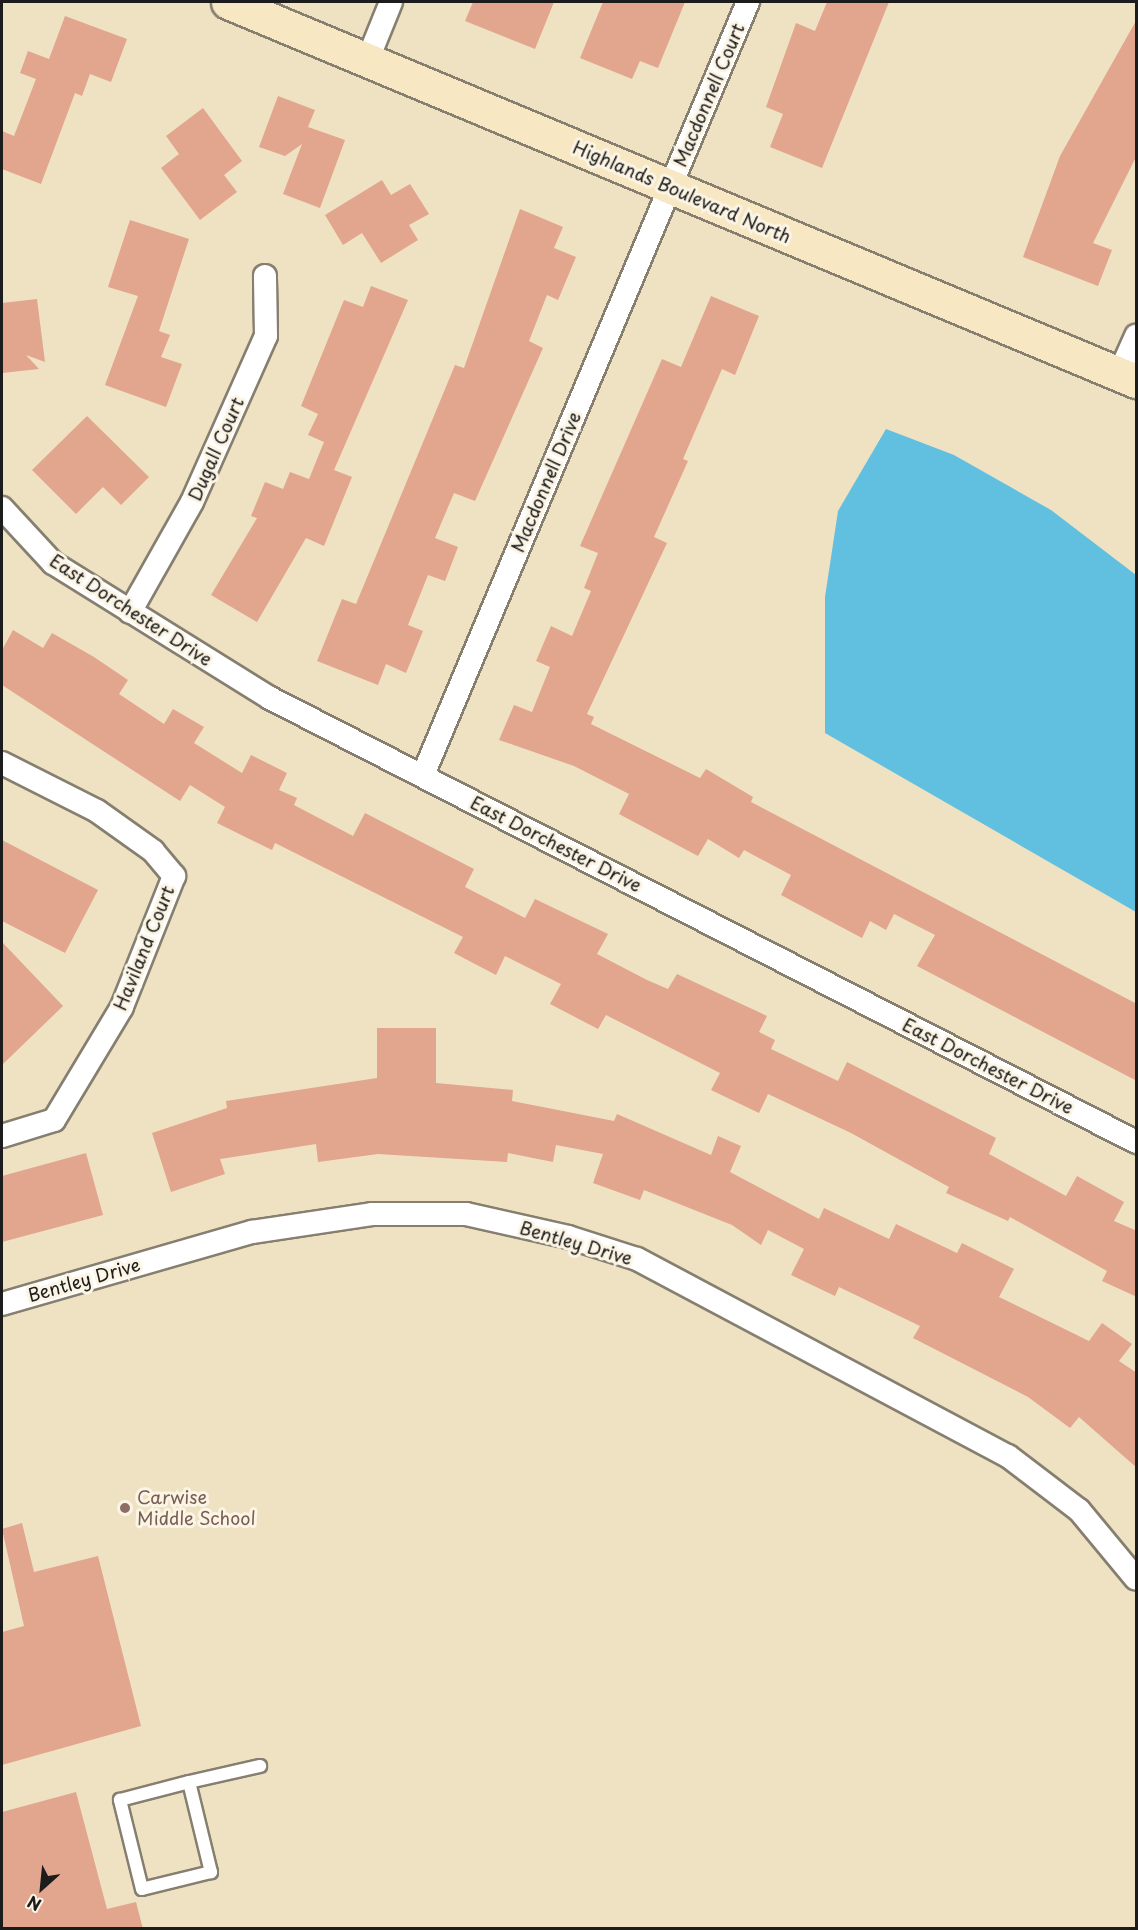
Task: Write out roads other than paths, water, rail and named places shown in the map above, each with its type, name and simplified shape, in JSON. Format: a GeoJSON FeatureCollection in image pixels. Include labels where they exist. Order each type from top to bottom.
{"type":"FeatureCollection","features":[{"type":"Feature","properties":{"kind":"street","name":"Highlands Boulevard North"},"geometry":{"type":"LineString","coordinates":[[228,2],[1128,378]]}},
{"type":"Feature","properties":{"kind":"street"},"geometry":{"type":"LineString","coordinates":[[368,59],[391,2]]}},
{"type":"Feature","properties":{"kind":"street","name":"Macdonnell Court"},"geometry":{"type":"LineString","coordinates":[[670,188],[748,2]]}},
{"type":"Feature","properties":{"kind":"street","name":"Macdonnell Drive"},"geometry":{"type":"LineString","coordinates":[[423,775],[670,188]]}},
{"type":"Feature","properties":{"kind":"street","name":"Dugall Court"},"geometry":{"type":"LineString","coordinates":[[130,612],[192,502],[266,336],[265,276]]}},
{"type":"Feature","properties":{"kind":"street"},"geometry":{"type":"LineString","coordinates":[[1128,378],[1137,336]]}},
{"type":"Feature","properties":{"kind":"street","name":"East Dorchester Drive"},"geometry":{"type":"LineString","coordinates":[[2,508],[53,563],[270,698],[1137,1142]]}},
{"type":"Feature","properties":{"kind":"street","name":"Haviland Court"},"geometry":{"type":"LineString","coordinates":[[2,763],[97,811],[153,851],[174,876],[122,1008],[54,1120],[2,1136]]}},
{"type":"Feature","properties":{"kind":"street","name":"Bentley Drive"},"geometry":{"type":"LineString","coordinates":[[2,1304],[252,1232],[372,1214],[466,1214],[568,1237],[637,1259],[1008,1455],[1079,1510],[1137,1579]]}},
{"type":"Feature","properties":{"kind":"lane"},"geometry":{"type":"LineString","coordinates":[[189,1782],[211,1872],[142,1889],[120,1800],[189,1782],[260,1766]]}},
{"type":"Feature","properties":{"kind":"water"},"geometry":{"type":"Polygon","coordinates":[[[886,429],[954,455],[1051,510],[1136,575],[1136,912],[825,733],[825,597],[838,511],[886,429]]]}},
{"type":"Feature","properties":{"kind":"place","name":"Carwise Middle School"},"geometry":{"type":"Point","coordinates":[125,1508]}}]}
